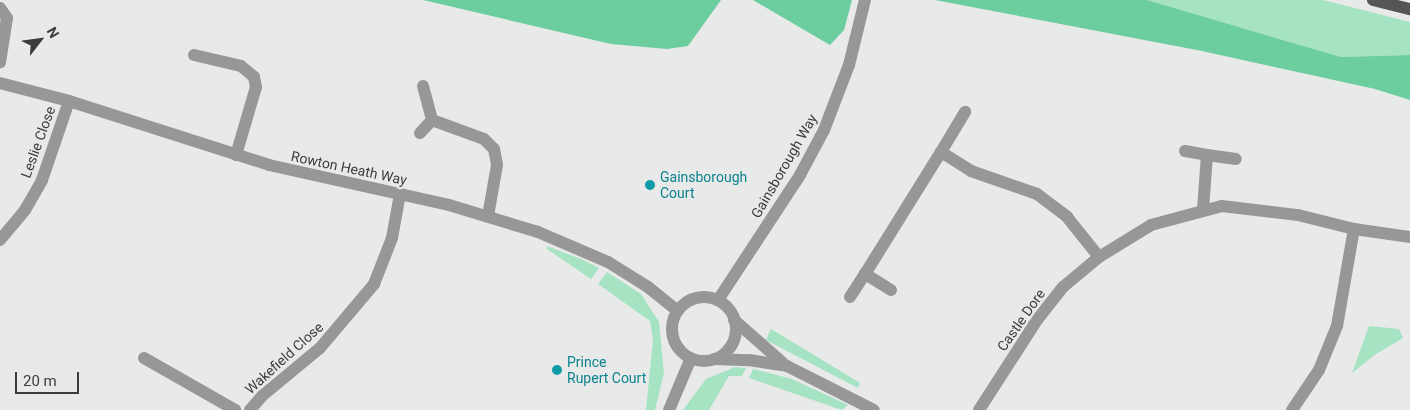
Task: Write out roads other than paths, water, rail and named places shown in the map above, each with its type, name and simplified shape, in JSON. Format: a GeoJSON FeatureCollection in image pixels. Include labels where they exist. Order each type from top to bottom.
{"type":"FeatureCollection","features":[{"type":"Feature","properties":{"kind":"main road"},"geometry":{"type":"LineString","coordinates":[[1373,0],[1410,9]]}},
{"type":"Feature","properties":{"kind":"street","name":"Gainsborough Way"},"geometry":{"type":"LineString","coordinates":[[718,300],[800,175],[824,130],[844,80],[867,3]]}},
{"type":"Feature","properties":{"kind":"street"},"geometry":{"type":"LineString","coordinates":[[0,8],[7,18],[0,62]]}},
{"type":"Feature","properties":{"kind":"street"},"geometry":{"type":"LineString","coordinates":[[194,55],[241,66],[254,77],[256,87],[236,155]]}},
{"type":"Feature","properties":{"kind":"street","name":"Rowton Heath Way"},"geometry":{"type":"LineString","coordinates":[[0,83],[69,101],[236,155],[488,216],[556,238],[608,262],[648,287],[678,311]]}},
{"type":"Feature","properties":{"kind":"street"},"geometry":{"type":"LineString","coordinates":[[423,86],[432,120]]}},
{"type":"Feature","properties":{"kind":"street","name":"Leslie Close"},"geometry":{"type":"LineString","coordinates":[[0,240],[25,210],[42,180],[69,101]]}},
{"type":"Feature","properties":{"kind":"street"},"geometry":{"type":"LineString","coordinates":[[850,297],[965,112]]}},
{"type":"Feature","properties":{"kind":"street"},"geometry":{"type":"LineString","coordinates":[[420,133],[432,120]]}},
{"type":"Feature","properties":{"kind":"street"},"geometry":{"type":"LineString","coordinates":[[432,120],[484,138],[494,149],[498,166],[488,216]]}},
{"type":"Feature","properties":{"kind":"street"},"geometry":{"type":"LineString","coordinates":[[1185,151],[1236,159]]}},
{"type":"Feature","properties":{"kind":"street"},"geometry":{"type":"LineString","coordinates":[[941,152],[971,171],[1037,194],[1067,217],[1099,257]]}},
{"type":"Feature","properties":{"kind":"street"},"geometry":{"type":"LineString","coordinates":[[1203,209],[1207,155]]}},
{"type":"Feature","properties":{"kind":"street","name":"Wakefield Close"},"geometry":{"type":"LineString","coordinates":[[250,410],[262,396],[320,348],[374,284],[392,238],[400,194]]}},
{"type":"Feature","properties":{"kind":"street","name":"Castle Dore"},"geometry":{"type":"LineString","coordinates":[[979,410],[1051,300],[1099,257],[1151,226],[1203,209],[1252,208],[1298,214],[1354,229],[1410,237]]}},
{"type":"Feature","properties":{"kind":"street"},"geometry":{"type":"LineString","coordinates":[[1292,410],[1319,370],[1337,326],[1354,229]]}},
{"type":"Feature","properties":{"kind":"street"},"geometry":{"type":"LineString","coordinates":[[865,274],[891,290]]}},
{"type":"Feature","properties":{"kind":"street"},"geometry":{"type":"LineString","coordinates":[[714,359],[724,354],[734,342],[734,320],[730,311],[718,300],[698,298],[678,311],[672,325],[673,339],[681,351],[691,358],[714,359],[749,360],[788,366],[821,380],[874,410]]}},
{"type":"Feature","properties":{"kind":"street"},"geometry":{"type":"LineString","coordinates":[[734,320],[788,366]]}},
{"type":"Feature","properties":{"kind":"street"},"geometry":{"type":"LineString","coordinates":[[144,358],[235,410]]}},
{"type":"Feature","properties":{"kind":"street"},"geometry":{"type":"LineString","coordinates":[[669,410],[691,358]]}},
{"type":"Feature","properties":{"kind":"place","name":"Gainsborough Court"},"geometry":{"type":"Point","coordinates":[650,185]}},
{"type":"Feature","properties":{"kind":"place","name":"Prince Rupert Court"},"geometry":{"type":"Point","coordinates":[557,370]}}]}
